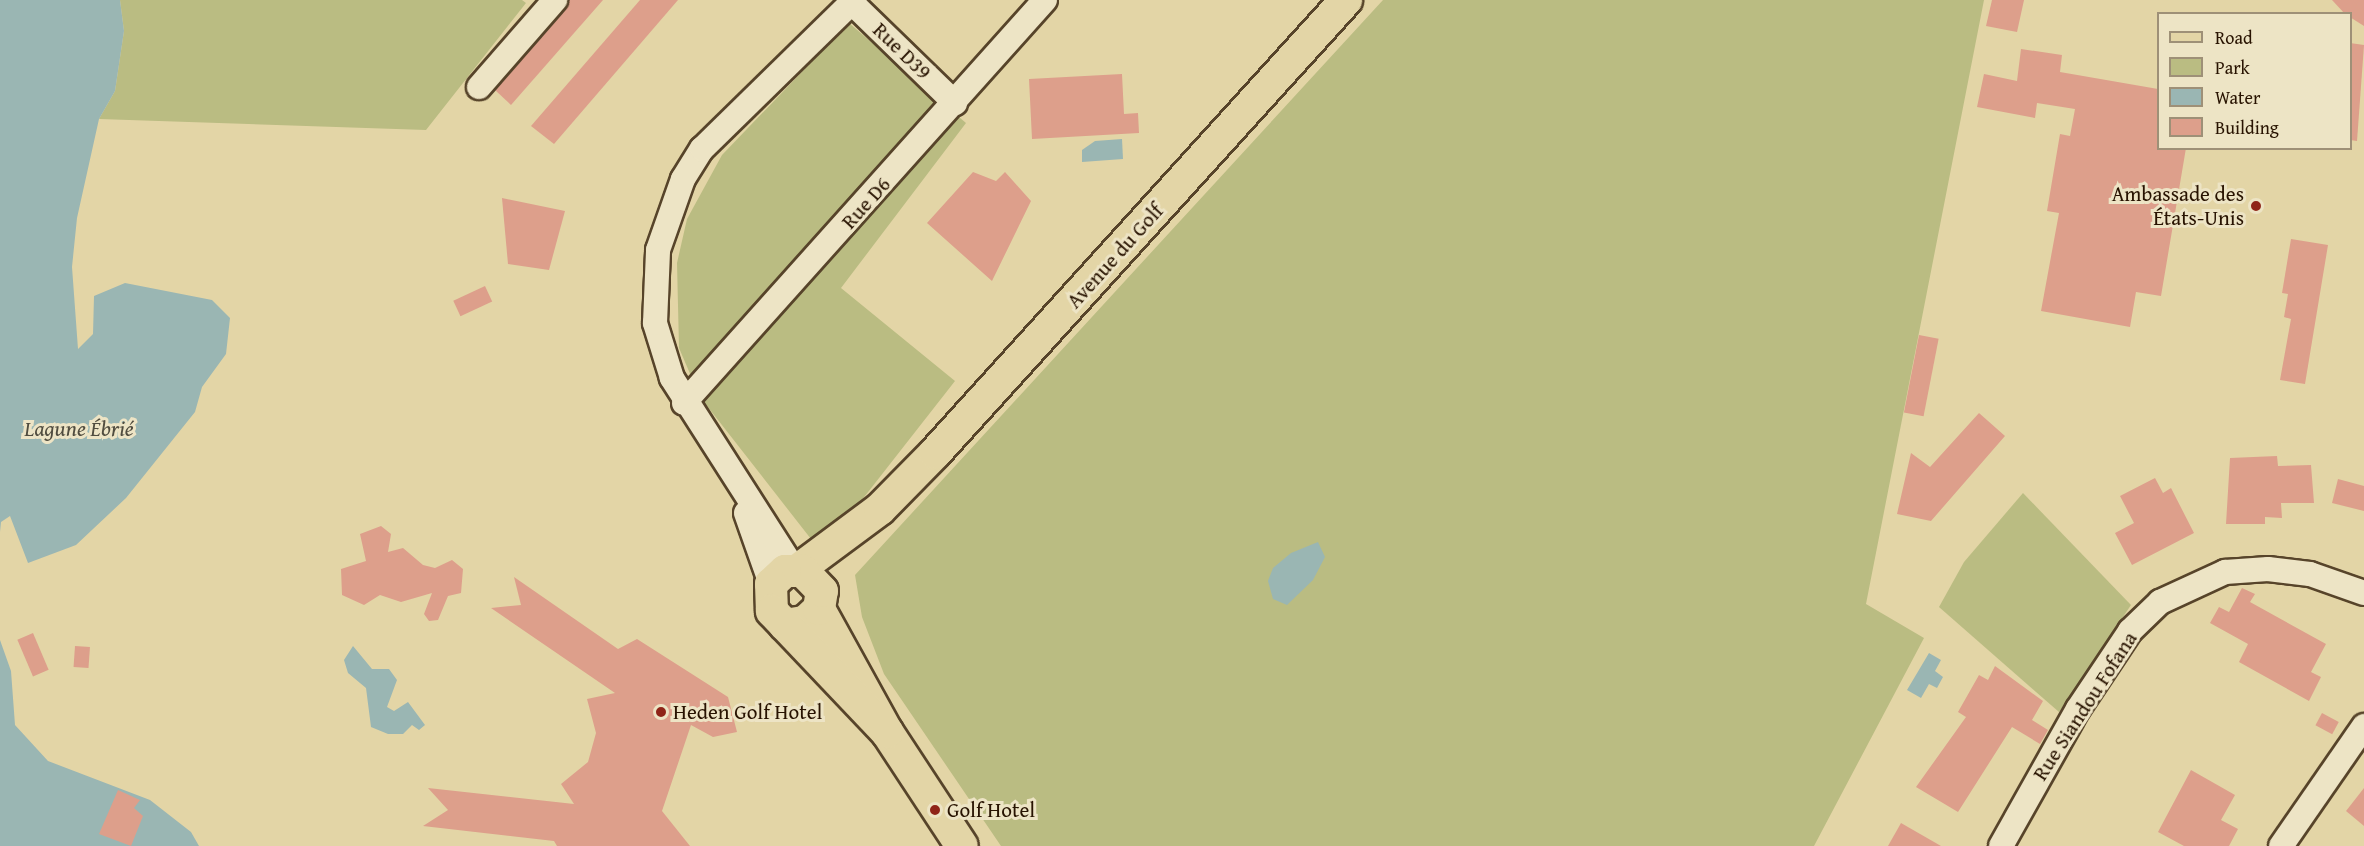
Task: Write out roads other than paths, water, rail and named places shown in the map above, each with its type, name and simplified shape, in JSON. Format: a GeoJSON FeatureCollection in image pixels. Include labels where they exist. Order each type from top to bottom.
{"type":"FeatureCollection","features":[{"type":"Feature","properties":{"kind":"main road","name":"Avenue du Golf"},"geometry":{"type":"LineString","coordinates":[[785,624],[805,622],[880,509],[1346,0]]}},
{"type":"Feature","properties":{"kind":"main road","name":"Avenue du Golf"},"geometry":{"type":"LineString","coordinates":[[788,574],[880,509]]}},
{"type":"Feature","properties":{"kind":"main road"},"geometry":{"type":"LineString","coordinates":[[887,732],[768,603],[788,574],[812,575],[821,600],[887,732],[962,846]]}},
{"type":"Feature","properties":{"kind":"street"},"geometry":{"type":"LineString","coordinates":[[479,87],[555,0]]}},
{"type":"Feature","properties":{"kind":"street","name":"Rue D6"},"geometry":{"type":"LineString","coordinates":[[684,403],[1045,0]]}},
{"type":"Feature","properties":{"kind":"street"},"geometry":{"type":"LineString","coordinates":[[788,574],[735,483],[684,403],[660,348],[655,322],[658,250],[668,215],[683,179],[722,125],[852,1]]}},
{"type":"Feature","properties":{"kind":"street","name":"Rue D39"},"geometry":{"type":"LineString","coordinates":[[852,1],[955,103]]}},
{"type":"Feature","properties":{"kind":"street","name":"Rue Siandou Fofana"},"geometry":{"type":"LineString","coordinates":[[2001,846],[2078,709],[2130,631],[2160,602],[2225,572],[2268,569],[2310,574],[2364,592]]}},
{"type":"Feature","properties":{"kind":"street"},"geometry":{"type":"LineString","coordinates":[[2281,846],[2364,726]]}},
{"type":"Feature","properties":{"kind":"water","name":"Lagune Ébrié"},"geometry":{"type":"Polygon","coordinates":[[[0,0],[120,0],[124,31],[115,91],[99,119],[77,218],[72,267],[78,349],[93,334],[94,296],[125,283],[212,300],[230,318],[226,354],[202,387],[195,412],[126,498],[76,545],[28,563],[10,516],[1,522],[0,532],[0,0]]]}},
{"type":"Feature","properties":{"kind":"water"},"geometry":{"type":"Polygon","coordinates":[[[1122,139],[1123,159],[1082,162],[1082,150],[1095,141],[1122,139]]]}},
{"type":"Feature","properties":{"kind":"water"},"geometry":{"type":"Polygon","coordinates":[[[1318,542],[1325,557],[1313,580],[1287,605],[1273,599],[1268,581],[1273,568],[1291,553],[1318,542]]]}},
{"type":"Feature","properties":{"kind":"water"},"geometry":{"type":"Polygon","coordinates":[[[0,640],[11,671],[15,725],[48,761],[150,800],[191,832],[199,846],[0,846],[0,640]]]}},
{"type":"Feature","properties":{"kind":"water"},"geometry":{"type":"Polygon","coordinates":[[[353,646],[372,669],[389,669],[397,680],[387,707],[394,711],[408,702],[425,725],[419,730],[412,725],[403,734],[388,734],[371,727],[366,688],[348,673],[344,660],[353,646]]]}},
{"type":"Feature","properties":{"kind":"water"},"geometry":{"type":"Polygon","coordinates":[[[1929,653],[1941,660],[1935,671],[1943,677],[1937,688],[1929,684],[1921,698],[1907,690],[1929,653]]]}},
{"type":"Feature","properties":{"kind":"place","name":"Ambassade des États-Unis"},"geometry":{"type":"Point","coordinates":[2256,206]}},
{"type":"Feature","properties":{"kind":"place","name":"Heden Golf Hotel"},"geometry":{"type":"Point","coordinates":[661,712]}},
{"type":"Feature","properties":{"kind":"place","name":"Golf Hotel"},"geometry":{"type":"Point","coordinates":[935,810]}}]}
